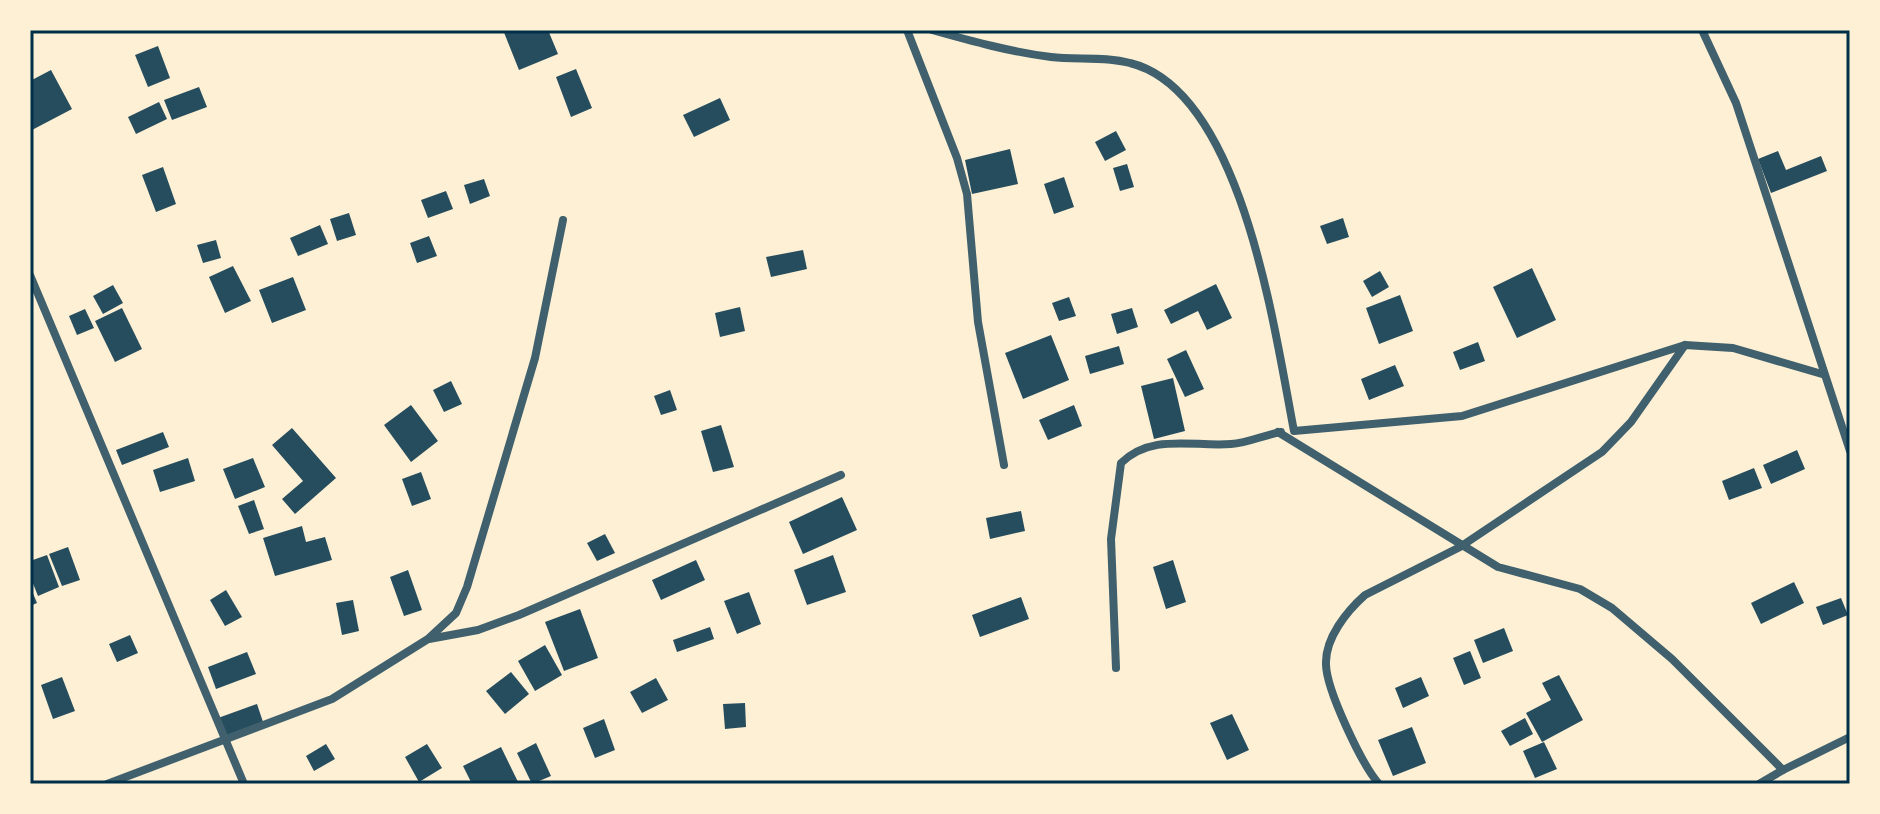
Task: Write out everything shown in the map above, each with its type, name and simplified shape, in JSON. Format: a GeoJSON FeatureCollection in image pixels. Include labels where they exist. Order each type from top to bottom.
{"type":"FeatureCollection","features":[{"type":"Feature","properties":{"kind":"street"},"geometry":{"type":"LineString","coordinates":[[907,30],[957,158],[967,194],[978,322],[1004,465]]}},
{"type":"Feature","properties":{"kind":"street"},"geometry":{"type":"LineString","coordinates":[[932,30],[1048,57],[1129,62],[1151,72],[1201,114],[1257,245],[1294,431]]}},
{"type":"Feature","properties":{"kind":"street"},"geometry":{"type":"LineString","coordinates":[[1702,30],[1736,103],[1822,374],[1850,451]]}},
{"type":"Feature","properties":{"kind":"street"},"geometry":{"type":"LineString","coordinates":[[107,784],[332,699],[428,639],[456,613],[467,587],[535,358],[563,220]]}},
{"type":"Feature","properties":{"kind":"street"},"geometry":{"type":"LineString","coordinates":[[30,275],[244,784]]}},
{"type":"Feature","properties":{"kind":"street"},"geometry":{"type":"LineString","coordinates":[[1379,784],[1352,738],[1326,664],[1329,648],[1353,606],[1365,595],[1460,547],[1602,452],[1631,422],[1685,345]]}},
{"type":"Feature","properties":{"kind":"street"},"geometry":{"type":"LineString","coordinates":[[1116,668],[1111,539],[1121,463],[1140,448],[1155,443],[1233,444],[1278,432],[1462,416],[1685,345],[1733,348],[1822,374]]}},
{"type":"Feature","properties":{"kind":"street"},"geometry":{"type":"LineString","coordinates":[[1278,432],[1460,547],[1498,567],[1580,589],[1612,608],[1672,659],[1783,770]]}},
{"type":"Feature","properties":{"kind":"street"},"geometry":{"type":"LineString","coordinates":[[428,639],[478,630],[519,615],[841,475]]}},
{"type":"Feature","properties":{"kind":"street"},"geometry":{"type":"LineString","coordinates":[[1759,784],[1850,737]]}},
{"type":"Feature","properties":{"kind":"building"},"geometry":{"type":"Polygon","coordinates":[[[503,30],[548,30],[558,54],[519,70],[503,30]]]}},
{"type":"Feature","properties":{"kind":"building"},"geometry":{"type":"Polygon","coordinates":[[[158,46],[170,78],[148,87],[135,55],[158,46]]]}},
{"type":"Feature","properties":{"kind":"building"},"geometry":{"type":"Polygon","coordinates":[[[576,69],[592,108],[571,117],[556,77],[576,69]]]}},
{"type":"Feature","properties":{"kind":"building"},"geometry":{"type":"Polygon","coordinates":[[[51,70],[72,109],[32,130],[30,81],[51,70]]]}},
{"type":"Feature","properties":{"kind":"building"},"geometry":{"type":"Polygon","coordinates":[[[199,87],[207,107],[172,120],[164,100],[199,87]]]}},
{"type":"Feature","properties":{"kind":"building"},"geometry":{"type":"Polygon","coordinates":[[[720,98],[730,120],[694,137],[683,115],[720,98]]]}},
{"type":"Feature","properties":{"kind":"building"},"geometry":{"type":"Polygon","coordinates":[[[159,102],[167,119],[136,134],[128,117],[159,102]]]}},
{"type":"Feature","properties":{"kind":"building"},"geometry":{"type":"Polygon","coordinates":[[[1116,131],[1126,150],[1105,161],[1095,142],[1116,131]]]}},
{"type":"Feature","properties":{"kind":"building"},"geometry":{"type":"Polygon","coordinates":[[[1010,149],[1018,184],[972,194],[965,160],[1010,149]]]}},
{"type":"Feature","properties":{"kind":"building"},"geometry":{"type":"Polygon","coordinates":[[[1778,151],[1786,170],[1821,156],[1827,171],[1771,193],[1758,159],[1778,151]]]}},
{"type":"Feature","properties":{"kind":"building"},"geometry":{"type":"Polygon","coordinates":[[[1127,164],[1134,187],[1120,191],[1113,168],[1127,164]]]}},
{"type":"Feature","properties":{"kind":"building"},"geometry":{"type":"Polygon","coordinates":[[[163,167],[176,204],[156,212],[142,175],[163,167]]]}},
{"type":"Feature","properties":{"kind":"building"},"geometry":{"type":"Polygon","coordinates":[[[1064,177],[1074,207],[1054,214],[1044,184],[1064,177]]]}},
{"type":"Feature","properties":{"kind":"building"},"geometry":{"type":"Polygon","coordinates":[[[484,179],[490,196],[470,204],[464,185],[484,179]]]}},
{"type":"Feature","properties":{"kind":"building"},"geometry":{"type":"Polygon","coordinates":[[[446,191],[453,209],[428,218],[421,200],[446,191]]]}},
{"type":"Feature","properties":{"kind":"building"},"geometry":{"type":"Polygon","coordinates":[[[349,213],[356,235],[337,241],[330,219],[349,213]]]}},
{"type":"Feature","properties":{"kind":"building"},"geometry":{"type":"Polygon","coordinates":[[[1343,218],[1349,237],[1327,244],[1320,226],[1343,218]]]}},
{"type":"Feature","properties":{"kind":"building"},"geometry":{"type":"Polygon","coordinates":[[[320,225],[328,244],[298,256],[290,238],[320,225]]]}},
{"type":"Feature","properties":{"kind":"building"},"geometry":{"type":"Polygon","coordinates":[[[429,236],[437,256],[417,263],[410,243],[429,236]]]}},
{"type":"Feature","properties":{"kind":"building"},"geometry":{"type":"Polygon","coordinates":[[[216,240],[221,258],[203,263],[197,245],[216,240]]]}},
{"type":"Feature","properties":{"kind":"building"},"geometry":{"type":"Polygon","coordinates":[[[803,250],[807,269],[771,277],[766,257],[803,250]]]}},
{"type":"Feature","properties":{"kind":"building"},"geometry":{"type":"Polygon","coordinates":[[[233,266],[251,301],[225,313],[209,277],[233,266]]]}},
{"type":"Feature","properties":{"kind":"building"},"geometry":{"type":"Polygon","coordinates":[[[1532,268],[1556,320],[1517,338],[1493,287],[1532,268]]]}},
{"type":"Feature","properties":{"kind":"building"},"geometry":{"type":"Polygon","coordinates":[[[1380,271],[1389,287],[1372,297],[1363,281],[1380,271]]]}},
{"type":"Feature","properties":{"kind":"building"},"geometry":{"type":"Polygon","coordinates":[[[293,277],[306,310],[272,323],[259,290],[293,277]]]}},
{"type":"Feature","properties":{"kind":"building"},"geometry":{"type":"Polygon","coordinates":[[[1216,284],[1232,318],[1207,330],[1198,311],[1171,324],[1164,310],[1216,284]]]}},
{"type":"Feature","properties":{"kind":"building"},"geometry":{"type":"Polygon","coordinates":[[[113,285],[123,303],[103,314],[93,296],[113,285]]]}},
{"type":"Feature","properties":{"kind":"building"},"geometry":{"type":"Polygon","coordinates":[[[1400,295],[1413,331],[1379,344],[1366,308],[1400,295]]]}},
{"type":"Feature","properties":{"kind":"building"},"geometry":{"type":"Polygon","coordinates":[[[1069,297],[1076,316],[1059,321],[1052,303],[1069,297]]]}},
{"type":"Feature","properties":{"kind":"building"},"geometry":{"type":"Polygon","coordinates":[[[740,307],[745,331],[720,337],[715,313],[740,307]]]}},
{"type":"Feature","properties":{"kind":"building"},"geometry":{"type":"Polygon","coordinates":[[[122,308],[142,349],[115,362],[95,321],[122,308]]]}},
{"type":"Feature","properties":{"kind":"building"},"geometry":{"type":"Polygon","coordinates":[[[1132,308],[1138,327],[1117,334],[1111,314],[1132,308]]]}},
{"type":"Feature","properties":{"kind":"building"},"geometry":{"type":"Polygon","coordinates":[[[85,309],[94,328],[77,335],[69,316],[85,309]]]}},
{"type":"Feature","properties":{"kind":"building"},"geometry":{"type":"Polygon","coordinates":[[[1051,335],[1069,380],[1023,399],[1005,353],[1051,335]]]}},
{"type":"Feature","properties":{"kind":"building"},"geometry":{"type":"Polygon","coordinates":[[[1478,342],[1485,361],[1460,370],[1453,352],[1478,342]]]}},
{"type":"Feature","properties":{"kind":"building"},"geometry":{"type":"Polygon","coordinates":[[[1119,346],[1124,364],[1090,374],[1085,356],[1119,346]]]}},
{"type":"Feature","properties":{"kind":"building"},"geometry":{"type":"Polygon","coordinates":[[[1186,350],[1204,389],[1185,397],[1167,359],[1186,350]]]}},
{"type":"Feature","properties":{"kind":"building"},"geometry":{"type":"Polygon","coordinates":[[[1395,365],[1404,386],[1369,400],[1361,379],[1395,365]]]}},
{"type":"Feature","properties":{"kind":"building"},"geometry":{"type":"Polygon","coordinates":[[[1173,378],[1185,431],[1154,439],[1141,386],[1173,378]]]}},
{"type":"Feature","properties":{"kind":"building"},"geometry":{"type":"Polygon","coordinates":[[[451,381],[462,404],[444,412],[433,390],[451,381]]]}},
{"type":"Feature","properties":{"kind":"building"},"geometry":{"type":"Polygon","coordinates":[[[670,390],[677,410],[661,415],[654,396],[670,390]]]}},
{"type":"Feature","properties":{"kind":"building"},"geometry":{"type":"Polygon","coordinates":[[[411,405],[438,441],[411,462],[384,425],[411,405]]]}},
{"type":"Feature","properties":{"kind":"building"},"geometry":{"type":"Polygon","coordinates":[[[1074,405],[1082,426],[1048,440],[1039,420],[1074,405]]]}},
{"type":"Feature","properties":{"kind":"building"},"geometry":{"type":"Polygon","coordinates":[[[721,425],[734,467],[713,472],[701,431],[721,425]]]}},
{"type":"Feature","properties":{"kind":"building"},"geometry":{"type":"Polygon","coordinates":[[[292,428],[336,478],[295,514],[282,499],[303,481],[272,445],[292,428]]]}},
{"type":"Feature","properties":{"kind":"building"},"geometry":{"type":"Polygon","coordinates":[[[163,432],[169,447],[122,465],[116,450],[163,432]]]}},
{"type":"Feature","properties":{"kind":"building"},"geometry":{"type":"Polygon","coordinates":[[[1797,450],[1805,469],[1771,484],[1763,465],[1797,450]]]}},
{"type":"Feature","properties":{"kind":"building"},"geometry":{"type":"Polygon","coordinates":[[[188,458],[195,481],[160,492],[153,470],[188,458]]]}},
{"type":"Feature","properties":{"kind":"building"},"geometry":{"type":"Polygon","coordinates":[[[253,458],[265,487],[235,499],[223,469],[253,458]]]}},
{"type":"Feature","properties":{"kind":"building"},"geometry":{"type":"Polygon","coordinates":[[[1754,468],[1762,488],[1729,500],[1722,481],[1754,468]]]}},
{"type":"Feature","properties":{"kind":"building"},"geometry":{"type":"Polygon","coordinates":[[[421,472],[431,499],[412,506],[402,479],[421,472]]]}},
{"type":"Feature","properties":{"kind":"building"},"geometry":{"type":"Polygon","coordinates":[[[842,497],[857,530],[803,554],[789,522],[842,497]]]}},
{"type":"Feature","properties":{"kind":"building"},"geometry":{"type":"Polygon","coordinates":[[[254,500],[264,529],[249,534],[238,506],[254,500]]]}},
{"type":"Feature","properties":{"kind":"building"},"geometry":{"type":"Polygon","coordinates":[[[1021,511],[1025,531],[990,539],[986,518],[1021,511]]]}},
{"type":"Feature","properties":{"kind":"building"},"geometry":{"type":"Polygon","coordinates":[[[302,526],[306,542],[325,537],[332,560],[275,576],[263,538],[302,526]]]}},
{"type":"Feature","properties":{"kind":"building"},"geometry":{"type":"Polygon","coordinates":[[[605,534],[615,553],[597,561],[587,543],[605,534]]]}},
{"type":"Feature","properties":{"kind":"building"},"geometry":{"type":"Polygon","coordinates":[[[68,547],[80,580],[62,586],[49,554],[68,547]]]}},
{"type":"Feature","properties":{"kind":"building"},"geometry":{"type":"Polygon","coordinates":[[[47,555],[59,587],[38,596],[30,576],[30,561],[47,555]]]}},
{"type":"Feature","properties":{"kind":"building"},"geometry":{"type":"Polygon","coordinates":[[[833,555],[846,592],[807,605],[794,570],[833,555]]]}},
{"type":"Feature","properties":{"kind":"building"},"geometry":{"type":"Polygon","coordinates":[[[696,560],[705,580],[661,600],[652,580],[696,560]]]}},
{"type":"Feature","properties":{"kind":"building"},"geometry":{"type":"Polygon","coordinates":[[[1173,560],[1186,602],[1166,609],[1153,567],[1173,560]]]}},
{"type":"Feature","properties":{"kind":"building"},"geometry":{"type":"Polygon","coordinates":[[[408,570],[422,610],[404,616],[390,577],[408,570]]]}},
{"type":"Feature","properties":{"kind":"building"},"geometry":{"type":"Polygon","coordinates":[[[1794,582],[1804,603],[1761,624],[1751,603],[1794,582]]]}},
{"type":"Feature","properties":{"kind":"building"},"geometry":{"type":"Polygon","coordinates":[[[30,586],[37,603],[30,606],[30,586]]]}},
{"type":"Feature","properties":{"kind":"building"},"geometry":{"type":"Polygon","coordinates":[[[226,590],[242,617],[225,626],[210,600],[226,590]]]}},
{"type":"Feature","properties":{"kind":"building"},"geometry":{"type":"Polygon","coordinates":[[[749,592],[761,624],[737,634],[724,601],[749,592]]]}},
{"type":"Feature","properties":{"kind":"building"},"geometry":{"type":"Polygon","coordinates":[[[1021,597],[1029,619],[980,637],[972,615],[1021,597]]]}},
{"type":"Feature","properties":{"kind":"building"},"geometry":{"type":"Polygon","coordinates":[[[1841,598],[1848,615],[1823,625],[1816,607],[1841,598]]]}},
{"type":"Feature","properties":{"kind":"building"},"geometry":{"type":"Polygon","coordinates":[[[353,600],[359,631],[342,635],[336,603],[353,600]]]}},
{"type":"Feature","properties":{"kind":"building"},"geometry":{"type":"Polygon","coordinates":[[[580,609],[598,658],[564,671],[545,622],[580,609]]]}},
{"type":"Feature","properties":{"kind":"building"},"geometry":{"type":"Polygon","coordinates":[[[710,627],[714,639],[677,652],[673,640],[710,627]]]}},
{"type":"Feature","properties":{"kind":"building"},"geometry":{"type":"Polygon","coordinates":[[[1504,628],[1513,651],[1483,663],[1474,640],[1504,628]]]}},
{"type":"Feature","properties":{"kind":"building"},"geometry":{"type":"Polygon","coordinates":[[[130,635],[138,653],[117,662],[109,644],[130,635]]]}},
{"type":"Feature","properties":{"kind":"building"},"geometry":{"type":"Polygon","coordinates":[[[545,645],[562,675],[535,691],[518,661],[545,645]]]}},
{"type":"Feature","properties":{"kind":"building"},"geometry":{"type":"Polygon","coordinates":[[[1470,651],[1481,678],[1464,685],[1453,658],[1470,651]]]}},
{"type":"Feature","properties":{"kind":"building"},"geometry":{"type":"Polygon","coordinates":[[[247,652],[256,674],[216,689],[208,667],[247,652]]]}},
{"type":"Feature","properties":{"kind":"building"},"geometry":{"type":"Polygon","coordinates":[[[511,672],[529,694],[505,714],[486,691],[511,672]]]}},
{"type":"Feature","properties":{"kind":"building"},"geometry":{"type":"Polygon","coordinates":[[[1559,675],[1583,720],[1542,742],[1526,713],[1551,700],[1542,683],[1559,675]]]}},
{"type":"Feature","properties":{"kind":"building"},"geometry":{"type":"Polygon","coordinates":[[[62,677],[75,711],[53,719],[41,685],[62,677]]]}},
{"type":"Feature","properties":{"kind":"building"},"geometry":{"type":"Polygon","coordinates":[[[1421,677],[1429,696],[1403,708],[1395,688],[1421,677]]]}},
{"type":"Feature","properties":{"kind":"building"},"geometry":{"type":"Polygon","coordinates":[[[656,678],[668,700],[642,713],[630,692],[656,678]]]}},
{"type":"Feature","properties":{"kind":"building"},"geometry":{"type":"Polygon","coordinates":[[[745,703],[746,727],[725,729],[723,704],[745,703]]]}},
{"type":"Feature","properties":{"kind":"building"},"geometry":{"type":"Polygon","coordinates":[[[257,704],[264,725],[226,738],[218,718],[257,704]]]}},
{"type":"Feature","properties":{"kind":"building"},"geometry":{"type":"Polygon","coordinates":[[[1232,714],[1249,750],[1227,760],[1210,723],[1232,714]]]}},
{"type":"Feature","properties":{"kind":"building"},"geometry":{"type":"Polygon","coordinates":[[[1525,718],[1533,734],[1510,746],[1501,731],[1525,718]]]}},
{"type":"Feature","properties":{"kind":"building"},"geometry":{"type":"Polygon","coordinates":[[[604,719],[615,750],[595,758],[583,728],[604,719]]]}},
{"type":"Feature","properties":{"kind":"building"},"geometry":{"type":"Polygon","coordinates":[[[1412,727],[1426,763],[1393,776],[1378,740],[1412,727]]]}},
{"type":"Feature","properties":{"kind":"building"},"geometry":{"type":"Polygon","coordinates":[[[1544,742],[1557,769],[1535,778],[1523,751],[1544,742]]]}},
{"type":"Feature","properties":{"kind":"building"},"geometry":{"type":"Polygon","coordinates":[[[536,743],[551,776],[532,784],[517,753],[536,743]]]}},
{"type":"Feature","properties":{"kind":"building"},"geometry":{"type":"Polygon","coordinates":[[[326,744],[335,759],[314,771],[306,756],[326,744]]]}},
{"type":"Feature","properties":{"kind":"building"},"geometry":{"type":"Polygon","coordinates":[[[427,744],[442,768],[419,782],[405,757],[427,744]]]}},
{"type":"Feature","properties":{"kind":"building"},"geometry":{"type":"Polygon","coordinates":[[[501,747],[519,784],[472,784],[463,766],[501,747]]]}}]}
